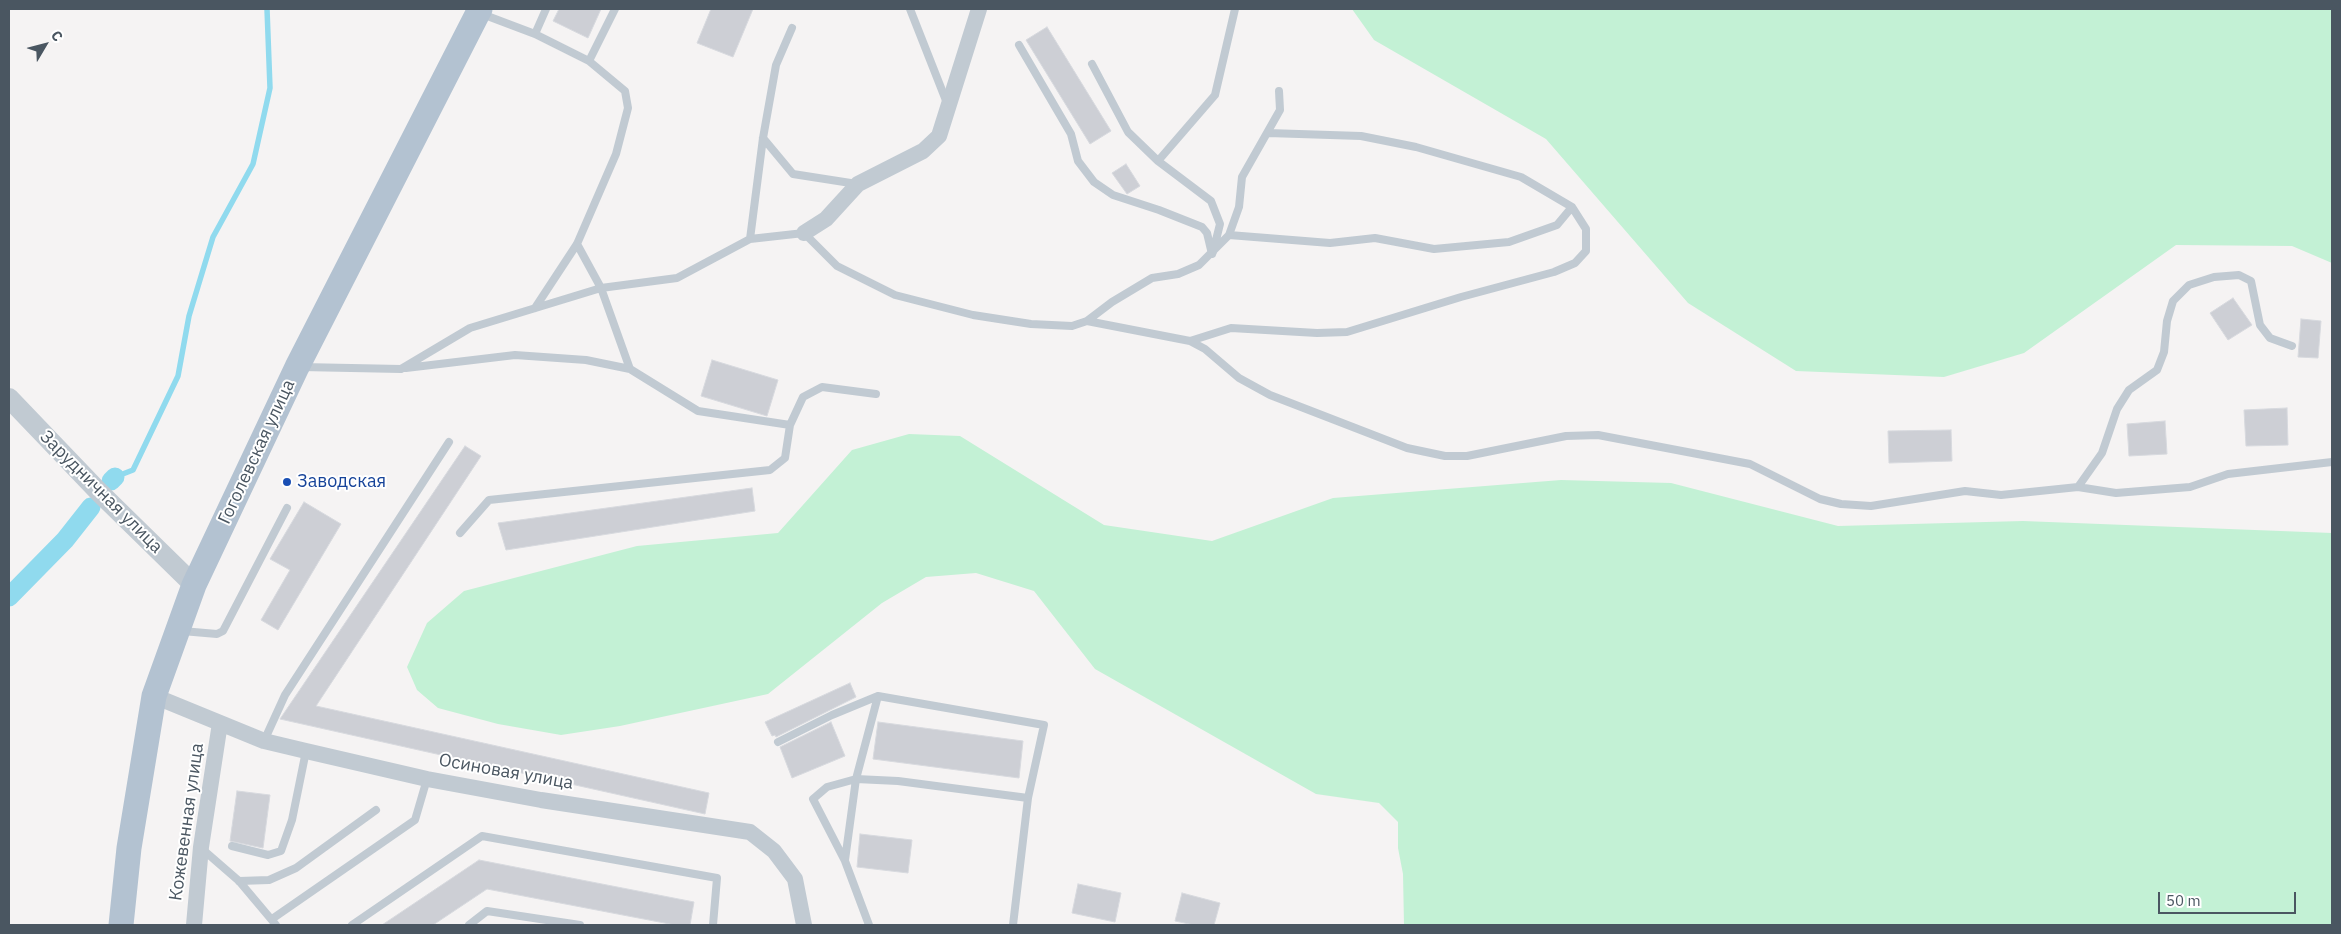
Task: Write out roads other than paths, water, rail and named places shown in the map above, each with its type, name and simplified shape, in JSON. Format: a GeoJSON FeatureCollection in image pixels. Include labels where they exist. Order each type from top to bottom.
{"type":"FeatureCollection","features":[{"type":"Feature","properties":{"kind":"main road","name":"Гоголевская улица"},"geometry":{"type":"LineString","coordinates":[[121,925],[129,848],[154,696],[194,584],[297,367],[479,11]]}},
{"type":"Feature","properties":{"kind":"street"},"geometry":{"type":"LineString","coordinates":[[804,233],[826,219],[858,184],[923,151],[939,136],[979,9]]}},
{"type":"Feature","properties":{"kind":"street","name":"Зарудничная улица"},"geometry":{"type":"LineString","coordinates":[[9,398],[98,491],[194,584]]}},
{"type":"Feature","properties":{"kind":"street","name":"Осиновая улица"},"geometry":{"type":"LineString","coordinates":[[154,696],[264,741],[427,779],[541,800],[750,832],[774,850],[795,879],[804,925]]}},
{"type":"Feature","properties":{"kind":"street","name":"Кожевенная улица"},"geometry":{"type":"LineString","coordinates":[[194,925],[201,847],[220,723]]}},
{"type":"Feature","properties":{"kind":"lane"},"geometry":{"type":"LineString","coordinates":[[535,34],[546,9]]}},
{"type":"Feature","properties":{"kind":"lane"},"geometry":{"type":"LineString","coordinates":[[589,62],[615,9]]}},
{"type":"Feature","properties":{"kind":"lane"},"geometry":{"type":"LineString","coordinates":[[910,9],[949,107]]}},
{"type":"Feature","properties":{"kind":"lane"},"geometry":{"type":"LineString","coordinates":[[1158,161],[1215,95],[1235,9]]}},
{"type":"Feature","properties":{"kind":"lane"},"geometry":{"type":"LineString","coordinates":[[479,11],[535,34],[589,62],[625,91],[628,108],[616,154],[577,244],[535,308]]}},
{"type":"Feature","properties":{"kind":"lane"},"geometry":{"type":"LineString","coordinates":[[750,239],[763,138],[776,64],[792,28]]}},
{"type":"Feature","properties":{"kind":"lane"},"geometry":{"type":"LineString","coordinates":[[1019,44],[1071,134],[1078,161],[1094,182],[1113,195],[1160,210],[1202,227],[1208,233],[1212,254]]}},
{"type":"Feature","properties":{"kind":"lane"},"geometry":{"type":"LineString","coordinates":[[1092,64],[1128,132],[1158,161],[1211,201],[1220,224],[1212,254]]}},
{"type":"Feature","properties":{"kind":"lane"},"geometry":{"type":"LineString","coordinates":[[401,369],[470,328],[601,288],[676,278],[750,239],[804,233],[838,266],[895,296],[974,315],[1031,324],[1072,326],[1087,321],[1152,278],[1178,274],[1199,265],[1230,235],[1239,207],[1242,176],[1280,110],[1279,91]]}},
{"type":"Feature","properties":{"kind":"lane"},"geometry":{"type":"LineString","coordinates":[[1190,341],[1231,328],[1317,333],[1347,332],[1461,297],[1554,272],[1575,263],[1586,251],[1586,229],[1572,207],[1521,177],[1416,147],[1361,136],[1268,133]]}},
{"type":"Feature","properties":{"kind":"lane"},"geometry":{"type":"LineString","coordinates":[[763,138],[794,174],[858,184]]}},
{"type":"Feature","properties":{"kind":"lane"},"geometry":{"type":"LineString","coordinates":[[1230,235],[1330,243],[1375,238],[1434,249],[1509,242],[1557,224],[1572,207]]}},
{"type":"Feature","properties":{"kind":"lane"},"geometry":{"type":"LineString","coordinates":[[577,244],[601,288],[630,369]]}},
{"type":"Feature","properties":{"kind":"lane"},"geometry":{"type":"LineString","coordinates":[[2078,487],[2102,453],[2117,410],[2129,390],[2157,370],[2164,352],[2167,321],[2173,300],[2189,285],[2214,277],[2239,275],[2251,281],[2260,325],[2270,338],[2292,346]]}},
{"type":"Feature","properties":{"kind":"lane"},"geometry":{"type":"LineString","coordinates":[[1087,321],[1190,341],[1205,349],[1239,378],[1270,395],[1407,448],[1445,456],[1467,456],[1566,436],[1598,436],[1750,464],[1820,499],[1841,504],[1870,506],[1965,491],[2001,495],[2078,487],[2116,493],[2190,487],[2228,474],[2332,462]]}},
{"type":"Feature","properties":{"kind":"lane"},"geometry":{"type":"LineString","coordinates":[[297,367],[401,369],[515,355],[586,360],[630,369],[698,411],[790,425]]}},
{"type":"Feature","properties":{"kind":"lane"},"geometry":{"type":"LineString","coordinates":[[460,532],[489,500],[770,470],[785,458],[790,425],[803,397],[822,387],[876,394]]}},
{"type":"Feature","properties":{"kind":"lane"},"geometry":{"type":"LineString","coordinates":[[264,741],[285,695],[449,442]]}},
{"type":"Feature","properties":{"kind":"lane"},"geometry":{"type":"LineString","coordinates":[[178,630],[217,634],[222,631],[287,508]]}},
{"type":"Feature","properties":{"kind":"lane"},"geometry":{"type":"LineString","coordinates":[[845,861],[856,779],[878,696]]}},
{"type":"Feature","properties":{"kind":"lane"},"geometry":{"type":"LineString","coordinates":[[778,742],[832,715],[878,696],[1044,724],[1028,798],[1013,925]]}},
{"type":"Feature","properties":{"kind":"lane"},"geometry":{"type":"LineString","coordinates":[[232,846],[268,855],[281,851],[292,820],[306,751]]}},
{"type":"Feature","properties":{"kind":"lane"},"geometry":{"type":"LineString","coordinates":[[201,847],[239,881],[274,922],[415,820],[427,779]]}},
{"type":"Feature","properties":{"kind":"lane"},"geometry":{"type":"LineString","coordinates":[[869,925],[845,861],[813,799],[827,787],[856,779],[898,781],[1028,798]]}},
{"type":"Feature","properties":{"kind":"lane"},"geometry":{"type":"LineString","coordinates":[[239,881],[269,880],[296,868],[376,810]]}},
{"type":"Feature","properties":{"kind":"lane"},"geometry":{"type":"LineString","coordinates":[[352,925],[482,836],[717,878],[713,925]]}},
{"type":"Feature","properties":{"kind":"lane"},"geometry":{"type":"LineString","coordinates":[[469,925],[487,911],[580,925]]}},
{"type":"Feature","properties":{"kind":"waterway"},"geometry":{"type":"LineString","coordinates":[[115,477],[133,470],[178,376],[189,316],[213,237],[253,164],[270,88],[267,9]]}},
{"type":"Feature","properties":{"kind":"waterway"},"geometry":{"type":"LineString","coordinates":[[111,481],[115,477]]}},
{"type":"Feature","properties":{"kind":"waterway"},"geometry":{"type":"LineString","coordinates":[[9,597],[65,540],[91,507]]}},
{"type":"Feature","properties":{"kind":"place","name":"Заводская"},"geometry":{"type":"Point","coordinates":[287,482]}}]}
